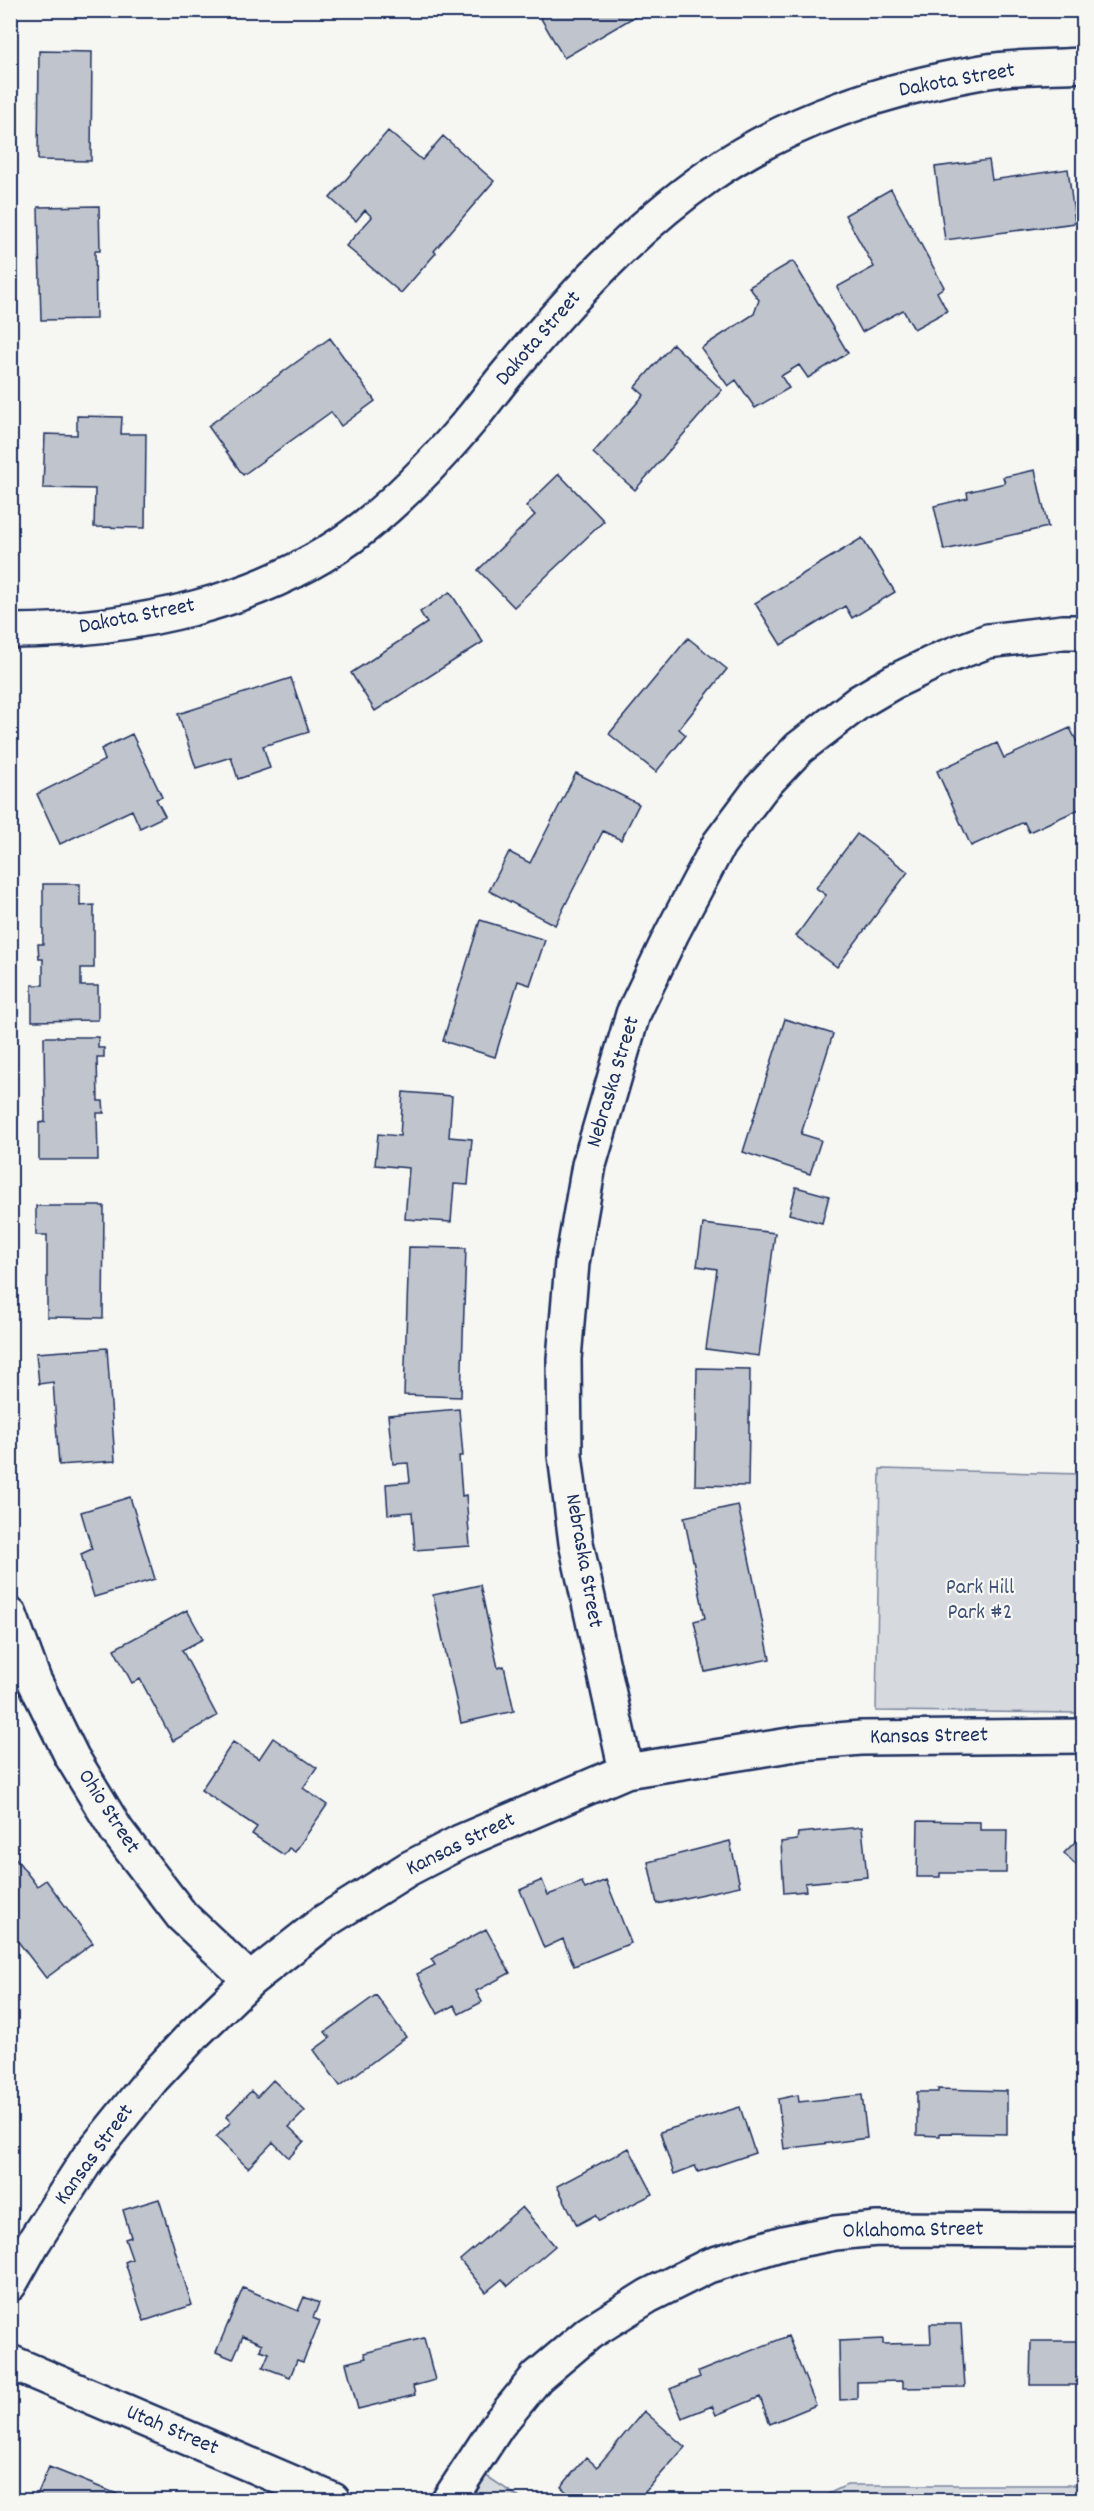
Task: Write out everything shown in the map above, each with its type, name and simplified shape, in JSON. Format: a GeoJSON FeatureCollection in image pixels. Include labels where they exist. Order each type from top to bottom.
{"type":"FeatureCollection","features":[{"type":"Feature","properties":{"kind":"street","name":"Dakota Street"},"geometry":{"type":"LineString","coordinates":[[10,631],[54,631],[125,624],[188,609],[249,590],[321,556],[362,528],[409,487],[464,428],[507,374],[607,261],[654,219],[711,174],[761,144],[819,118],[897,91],[985,71],[1083,65]]}},
{"type":"Feature","properties":{"kind":"street","name":"Nebraska Street"},"geometry":{"type":"LineString","coordinates":[[626,1771],[576,1543],[565,1455],[564,1359],[572,1263],[589,1165],[633,1014],[718,844],[761,788],[813,736],[859,702],[892,682],[943,658],[988,641],[1063,632],[1083,632]]}},
{"type":"Feature","properties":{"kind":"street","name":"Ohio Street"},"geometry":{"type":"LineString","coordinates":[[10,1615],[34,1680],[72,1757],[117,1831],[182,1916],[250,1980]]}},
{"type":"Feature","properties":{"kind":"street","name":"Kansas Street"},"geometry":{"type":"LineString","coordinates":[[10,2284],[33,2242],[88,2158],[152,2079],[193,2035],[250,1980],[326,1921],[408,1869],[460,1842],[626,1771],[802,1743],[861,1738],[1083,1736]]}},
{"type":"Feature","properties":{"kind":"street","name":"Oklahoma Street"},"geometry":{"type":"LineString","coordinates":[[449,2500],[498,2425],[537,2377],[589,2333],[648,2296],[708,2266],[783,2243],[835,2233],[877,2229],[1083,2230]]}},
{"type":"Feature","properties":{"kind":"street","name":"Utah Street"},"geometry":{"type":"LineString","coordinates":[[10,2362],[333,2500]]}},
{"type":"Feature","properties":{"kind":"shaded area"},"geometry":{"type":"Polygon","coordinates":[[[473,10],[473,15],[229,11],[473,10]]]}},
{"type":"Feature","properties":{"kind":"green space","name":"Park Hill Park #2"},"geometry":{"type":"Polygon","coordinates":[[[880,1469],[1083,1474],[1083,1713],[876,1711],[880,1469]]]}},
{"type":"Feature","properties":{"kind":"green space"},"geometry":{"type":"Polygon","coordinates":[[[485,2475],[523,2500],[473,2500],[485,2475]]]}},
{"type":"Feature","properties":{"kind":"green space"},"geometry":{"type":"Polygon","coordinates":[[[847,2485],[1083,2485],[1083,2500],[815,2500],[847,2485]]]}},
{"type":"Feature","properties":{"kind":"building"},"geometry":{"type":"Polygon","coordinates":[[[536,10],[646,10],[564,58],[536,10]]]}},
{"type":"Feature","properties":{"kind":"building"},"geometry":{"type":"Polygon","coordinates":[[[39,51],[92,52],[91,161],[38,160],[39,51]]]}},
{"type":"Feature","properties":{"kind":"building"},"geometry":{"type":"Polygon","coordinates":[[[388,131],[422,160],[443,136],[494,181],[401,293],[346,246],[372,217],[365,210],[356,221],[330,198],[388,131]]]}},
{"type":"Feature","properties":{"kind":"building"},"geometry":{"type":"Polygon","coordinates":[[[989,160],[992,180],[1068,169],[1075,223],[945,240],[935,167],[989,160]]]}},
{"type":"Feature","properties":{"kind":"building"},"geometry":{"type":"Polygon","coordinates":[[[891,189],[944,287],[937,292],[947,311],[914,329],[903,310],[862,332],[837,287],[874,267],[845,215],[891,189]]]}},
{"type":"Feature","properties":{"kind":"building"},"geometry":{"type":"Polygon","coordinates":[[[99,206],[100,251],[95,251],[96,319],[41,320],[38,207],[99,206]]]}},
{"type":"Feature","properties":{"kind":"building"},"geometry":{"type":"Polygon","coordinates":[[[793,261],[848,353],[808,378],[799,365],[781,376],[789,388],[755,408],[736,380],[728,386],[701,348],[754,314],[759,300],[749,287],[793,261]]]}},
{"type":"Feature","properties":{"kind":"building"},"geometry":{"type":"Polygon","coordinates":[[[330,338],[375,401],[341,426],[331,412],[243,475],[208,426],[330,338]]]}},
{"type":"Feature","properties":{"kind":"building"},"geometry":{"type":"Polygon","coordinates":[[[673,344],[722,390],[635,490],[593,453],[644,395],[635,387],[673,344]]]}},
{"type":"Feature","properties":{"kind":"building"},"geometry":{"type":"Polygon","coordinates":[[[77,416],[122,417],[121,434],[146,434],[145,528],[94,527],[95,489],[43,488],[45,434],[77,435],[77,416]]]}},
{"type":"Feature","properties":{"kind":"building"},"geometry":{"type":"Polygon","coordinates":[[[1035,470],[1048,527],[944,550],[934,506],[968,498],[967,492],[1005,483],[1003,477],[1035,470]]]}},
{"type":"Feature","properties":{"kind":"building"},"geometry":{"type":"Polygon","coordinates":[[[559,474],[604,521],[514,607],[478,570],[535,515],[526,506],[559,474]]]}},
{"type":"Feature","properties":{"kind":"building"},"geometry":{"type":"Polygon","coordinates":[[[862,538],[895,592],[852,618],[845,606],[781,645],[755,603],[862,538]]]}},
{"type":"Feature","properties":{"kind":"building"},"geometry":{"type":"Polygon","coordinates":[[[450,592],[483,642],[375,711],[351,673],[427,623],[420,612],[450,592]]]}},
{"type":"Feature","properties":{"kind":"building"},"geometry":{"type":"Polygon","coordinates":[[[688,638],[727,669],[679,729],[686,735],[656,772],[609,734],[688,638]]]}},
{"type":"Feature","properties":{"kind":"building"},"geometry":{"type":"Polygon","coordinates":[[[291,678],[309,732],[263,746],[270,768],[238,779],[231,757],[196,768],[178,714],[291,678]]]}},
{"type":"Feature","properties":{"kind":"building"},"geometry":{"type":"Polygon","coordinates":[[[1070,728],[1084,756],[1084,807],[1029,832],[1024,822],[971,846],[937,771],[997,743],[1004,758],[1070,728]]]}},
{"type":"Feature","properties":{"kind":"building"},"geometry":{"type":"Polygon","coordinates":[[[132,734],[162,797],[156,799],[165,816],[140,828],[132,810],[60,844],[37,794],[105,760],[101,749],[132,734]]]}},
{"type":"Feature","properties":{"kind":"building"},"geometry":{"type":"Polygon","coordinates":[[[576,773],[639,804],[621,840],[603,831],[555,925],[489,891],[509,852],[530,863],[576,773]]]}},
{"type":"Feature","properties":{"kind":"building"},"geometry":{"type":"Polygon","coordinates":[[[857,834],[908,872],[837,967],[796,936],[826,895],[816,888],[857,834]]]}},
{"type":"Feature","properties":{"kind":"building"},"geometry":{"type":"Polygon","coordinates":[[[43,884],[80,884],[80,906],[94,905],[94,968],[81,968],[81,986],[98,986],[98,1020],[32,1021],[32,985],[43,985],[43,959],[39,959],[38,944],[43,944],[43,884]]]}},
{"type":"Feature","properties":{"kind":"building"},"geometry":{"type":"Polygon","coordinates":[[[480,920],[545,940],[530,985],[518,981],[495,1057],[443,1041],[480,920]]]}},
{"type":"Feature","properties":{"kind":"building"},"geometry":{"type":"Polygon","coordinates":[[[785,1019],[833,1034],[801,1134],[821,1140],[810,1174],[743,1152],[785,1019]]]}},
{"type":"Feature","properties":{"kind":"building"},"geometry":{"type":"Polygon","coordinates":[[[44,1037],[98,1037],[98,1048],[104,1048],[104,1057],[97,1057],[98,1101],[103,1101],[104,1113],[97,1113],[98,1160],[39,1160],[39,1123],[45,1122],[44,1037]]]}},
{"type":"Feature","properties":{"kind":"building"},"geometry":{"type":"Polygon","coordinates":[[[403,1092],[452,1096],[449,1137],[472,1139],[468,1185],[454,1184],[451,1222],[405,1219],[409,1168],[375,1165],[378,1134],[400,1136],[403,1092]]]}},
{"type":"Feature","properties":{"kind":"building"},"geometry":{"type":"Polygon","coordinates":[[[796,1187],[829,1196],[822,1223],[789,1214],[796,1187]]]}},
{"type":"Feature","properties":{"kind":"building"},"geometry":{"type":"Polygon","coordinates":[[[36,1206],[104,1206],[103,1318],[47,1317],[47,1235],[36,1235],[36,1206]]]}},
{"type":"Feature","properties":{"kind":"building"},"geometry":{"type":"Polygon","coordinates":[[[703,1224],[775,1233],[759,1356],[706,1349],[717,1269],[697,1266],[703,1224]]]}},
{"type":"Feature","properties":{"kind":"building"},"geometry":{"type":"Polygon","coordinates":[[[409,1247],[466,1248],[461,1397],[404,1395],[409,1247]]]}},
{"type":"Feature","properties":{"kind":"building"},"geometry":{"type":"Polygon","coordinates":[[[107,1348],[115,1461],[59,1465],[53,1382],[39,1384],[36,1353],[107,1348]]]}},
{"type":"Feature","properties":{"kind":"building"},"geometry":{"type":"Polygon","coordinates":[[[697,1368],[750,1369],[748,1486],[695,1485],[697,1368]]]}},
{"type":"Feature","properties":{"kind":"building"},"geometry":{"type":"Polygon","coordinates":[[[459,1409],[463,1456],[459,1456],[462,1496],[466,1495],[470,1546],[415,1550],[412,1512],[388,1514],[386,1484],[410,1482],[408,1463],[393,1464],[388,1415],[459,1409]]]}},
{"type":"Feature","properties":{"kind":"building"},"geometry":{"type":"Polygon","coordinates":[[[130,1497],[155,1579],[94,1597],[81,1554],[92,1549],[81,1512],[130,1497]]]}},
{"type":"Feature","properties":{"kind":"building"},"geometry":{"type":"Polygon","coordinates":[[[738,1505],[770,1659],[705,1672],[694,1621],[705,1618],[684,1517],[738,1505]]]}},
{"type":"Feature","properties":{"kind":"building"},"geometry":{"type":"Polygon","coordinates":[[[480,1585],[498,1668],[504,1666],[514,1711],[461,1723],[433,1595],[480,1585]]]}},
{"type":"Feature","properties":{"kind":"building"},"geometry":{"type":"Polygon","coordinates":[[[187,1610],[203,1639],[182,1650],[217,1716],[173,1741],[140,1679],[132,1683],[114,1649],[187,1610]]]}},
{"type":"Feature","properties":{"kind":"building"},"geometry":{"type":"Polygon","coordinates":[[[273,1738],[317,1768],[303,1788],[327,1805],[295,1852],[289,1848],[284,1855],[252,1834],[257,1827],[201,1790],[233,1742],[259,1759],[273,1738]]]}},
{"type":"Feature","properties":{"kind":"building"},"geometry":{"type":"Polygon","coordinates":[[[918,1821],[980,1822],[980,1830],[1007,1830],[1006,1873],[940,1873],[940,1877],[917,1877],[918,1821]]]}},
{"type":"Feature","properties":{"kind":"building"},"geometry":{"type":"Polygon","coordinates":[[[862,1827],[867,1877],[805,1883],[806,1891],[784,1893],[781,1842],[797,1840],[798,1833],[862,1827]]]}},
{"type":"Feature","properties":{"kind":"building"},"geometry":{"type":"Polygon","coordinates":[[[1084,1833],[1084,1873],[1064,1853],[1084,1833]]]}},
{"type":"Feature","properties":{"kind":"building"},"geometry":{"type":"Polygon","coordinates":[[[730,1841],[740,1886],[657,1904],[648,1862],[730,1841]]]}},
{"type":"Feature","properties":{"kind":"building"},"geometry":{"type":"Polygon","coordinates":[[[10,1851],[37,1886],[46,1880],[93,1943],[46,1978],[10,1931],[10,1851]]]}},
{"type":"Feature","properties":{"kind":"building"},"geometry":{"type":"Polygon","coordinates":[[[542,1880],[548,1895],[582,1882],[585,1889],[606,1880],[631,1943],[574,1966],[563,1939],[544,1948],[520,1890],[542,1880]]]}},
{"type":"Feature","properties":{"kind":"building"},"geometry":{"type":"Polygon","coordinates":[[[486,1929],[510,1973],[476,1991],[482,2002],[459,2014],[454,2005],[438,2014],[417,1974],[435,1965],[431,1959],[486,1929]]]}},
{"type":"Feature","properties":{"kind":"building"},"geometry":{"type":"Polygon","coordinates":[[[376,1995],[406,2037],[340,2086],[314,2050],[330,2038],[325,2032],[376,1995]]]}},
{"type":"Feature","properties":{"kind":"building"},"geometry":{"type":"Polygon","coordinates":[[[273,2080],[305,2111],[289,2127],[304,2141],[289,2158],[273,2142],[248,2168],[216,2137],[231,2122],[226,2117],[251,2091],[257,2097],[273,2080]]]}},
{"type":"Feature","properties":{"kind":"building"},"geometry":{"type":"Polygon","coordinates":[[[938,2089],[1007,2091],[1007,2134],[917,2135],[917,2092],[938,2092],[938,2089]]]}},
{"type":"Feature","properties":{"kind":"building"},"geometry":{"type":"Polygon","coordinates":[[[798,2095],[799,2102],[862,2095],[867,2138],[784,2149],[778,2099],[798,2095]]]}},
{"type":"Feature","properties":{"kind":"building"},"geometry":{"type":"Polygon","coordinates":[[[740,2107],[755,2153],[698,2172],[695,2166],[674,2174],[660,2132],[740,2107]]]}},
{"type":"Feature","properties":{"kind":"building"},"geometry":{"type":"Polygon","coordinates":[[[629,2148],[653,2194],[599,2221],[595,2215],[577,2225],[557,2186],[629,2148]]]}},
{"type":"Feature","properties":{"kind":"building"},"geometry":{"type":"Polygon","coordinates":[[[159,2199],[192,2305],[144,2321],[125,2262],[132,2259],[125,2239],[131,2237],[123,2210],[159,2199]]]}},
{"type":"Feature","properties":{"kind":"building"},"geometry":{"type":"Polygon","coordinates":[[[522,2207],[555,2246],[508,2286],[502,2279],[486,2292],[460,2260],[522,2207]]]}},
{"type":"Feature","properties":{"kind":"building"},"geometry":{"type":"Polygon","coordinates":[[[243,2288],[298,2311],[304,2297],[319,2303],[313,2318],[320,2321],[303,2362],[297,2360],[290,2377],[263,2367],[269,2353],[260,2350],[262,2344],[243,2336],[233,2359],[216,2352],[243,2288]]]}},
{"type":"Feature","properties":{"kind":"building"},"geometry":{"type":"Polygon","coordinates":[[[930,2324],[961,2324],[965,2387],[903,2388],[903,2381],[857,2382],[857,2399],[840,2400],[839,2341],[883,2339],[883,2344],[931,2343],[930,2324]]]}},
{"type":"Feature","properties":{"kind":"building"},"geometry":{"type":"Polygon","coordinates":[[[788,2336],[816,2405],[770,2424],[760,2397],[716,2415],[712,2406],[682,2418],[670,2389],[700,2377],[698,2372],[788,2336]]]}},
{"type":"Feature","properties":{"kind":"building"},"geometry":{"type":"Polygon","coordinates":[[[424,2338],[435,2380],[413,2386],[415,2395],[358,2409],[346,2363],[366,2358],[364,2353],[424,2338]]]}},
{"type":"Feature","properties":{"kind":"building"},"geometry":{"type":"Polygon","coordinates":[[[1031,2341],[1084,2341],[1084,2385],[1030,2385],[1031,2341]]]}},
{"type":"Feature","properties":{"kind":"building"},"geometry":{"type":"Polygon","coordinates":[[[644,2411],[685,2447],[638,2500],[576,2500],[561,2487],[586,2457],[597,2467],[644,2411]]]}},
{"type":"Feature","properties":{"kind":"building"},"geometry":{"type":"Polygon","coordinates":[[[49,2467],[117,2494],[114,2500],[35,2500],[49,2467]]]}}]}
